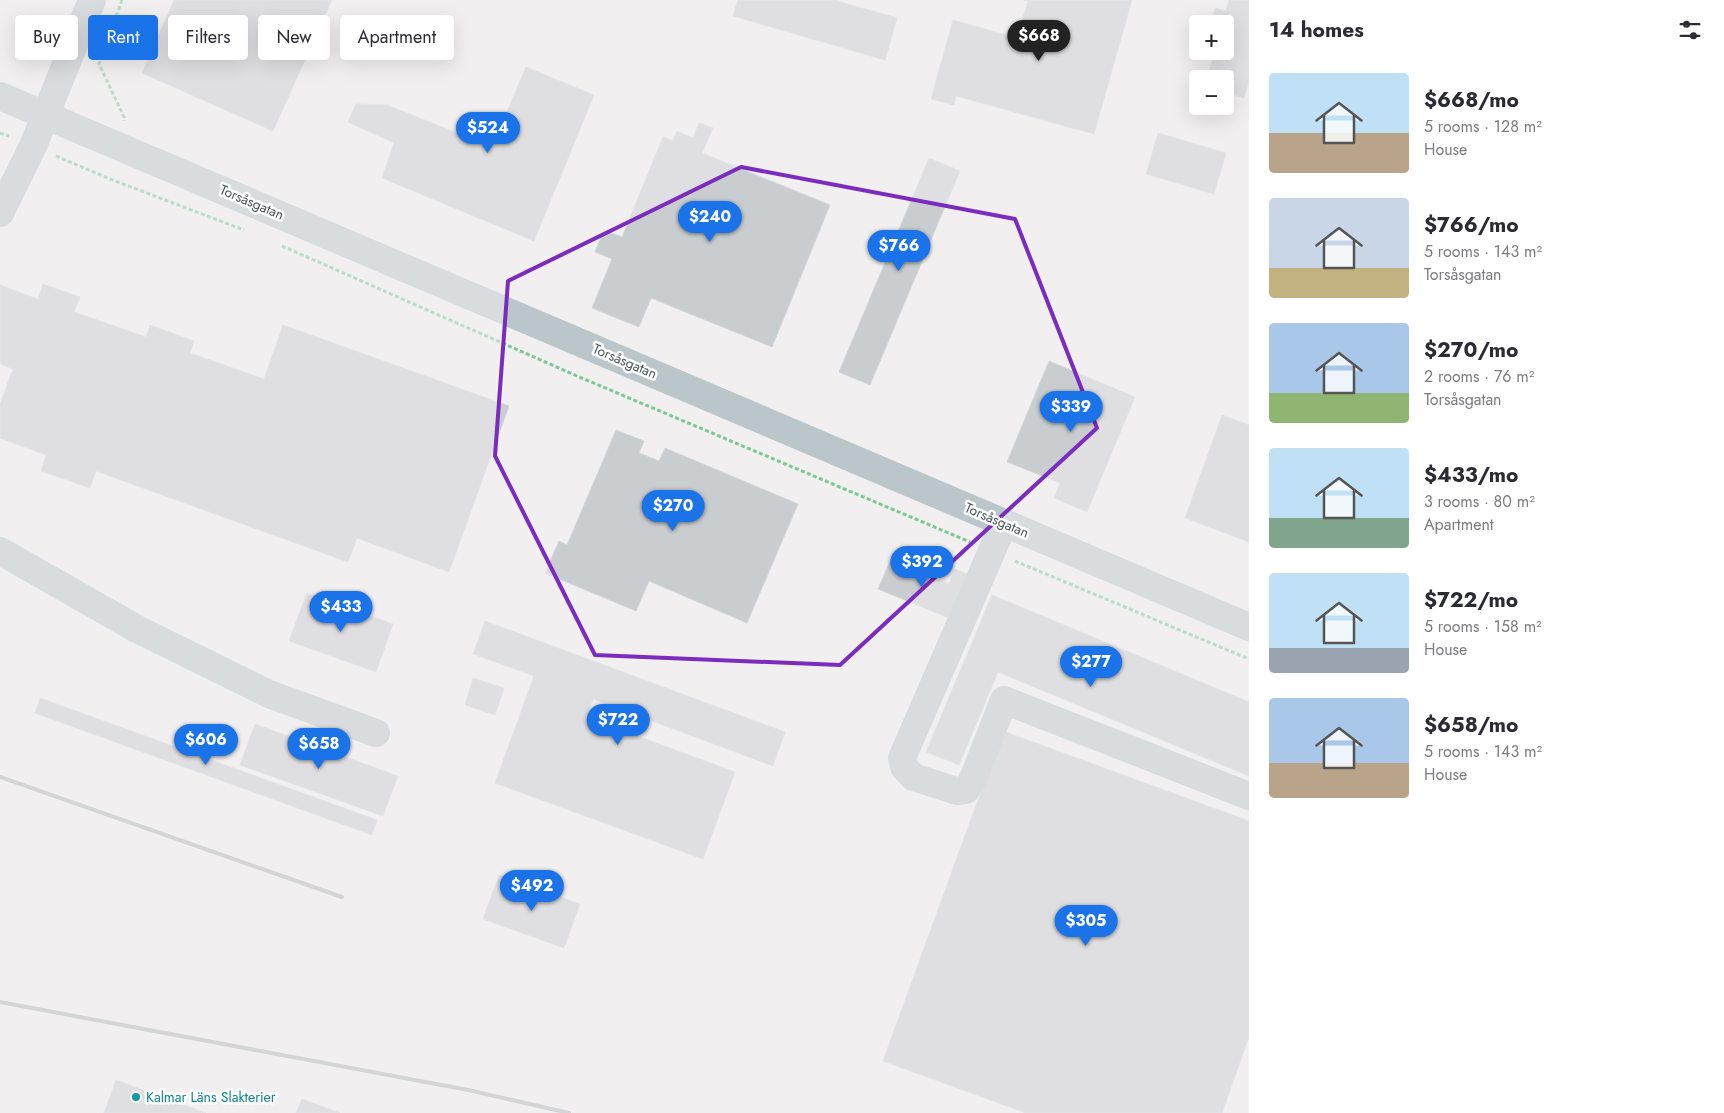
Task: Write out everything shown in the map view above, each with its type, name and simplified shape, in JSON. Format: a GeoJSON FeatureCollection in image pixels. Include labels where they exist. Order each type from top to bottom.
{"type":"FeatureCollection","features":[{"type":"Feature","properties":{"kind":"street"},"geometry":{"type":"LineString","coordinates":[[0,213],[33,146],[92,0]]}},
{"type":"Feature","properties":{"kind":"street","name":"Torsåsgatan"},"geometry":{"type":"LineString","coordinates":[[0,96],[1249,627]]}},
{"type":"Feature","properties":{"kind":"street"},"geometry":{"type":"LineString","coordinates":[[1004,523],[902,758],[904,767],[913,777],[957,791],[966,790],[974,777],[1004,700],[1249,796]]}},
{"type":"Feature","properties":{"kind":"street"},"geometry":{"type":"LineString","coordinates":[[0,551],[137,629],[269,694],[376,733]]}},
{"type":"Feature","properties":{"kind":"path"},"geometry":{"type":"LineString","coordinates":[[110,179],[122,147],[124,117],[99,64],[122,0]]}},
{"type":"Feature","properties":{"kind":"path"},"geometry":{"type":"LineString","coordinates":[[0,133],[110,179],[252,233]]}},
{"type":"Feature","properties":{"kind":"path"},"geometry":{"type":"LineString","coordinates":[[279,245],[577,376],[1249,659]]}},
{"type":"Feature","properties":{"kind":"highlighted area"},"geometry":{"type":"Polygon","coordinates":[[[741,167],[1015,219],[1097,428],[840,665],[595,655],[495,456],[508,281],[741,167]]]}},
{"type":"Feature","properties":{"kind":"building"},"geometry":{"type":"Polygon","coordinates":[[[174,0],[332,0],[325,15],[258,15],[258,60],[305,60],[273,131],[142,73],[148,60],[158,60],[158,36],[174,0]]]}},
{"type":"Feature","properties":{"kind":"building"},"geometry":{"type":"Polygon","coordinates":[[[738,0],[834,0],[897,18],[885,60],[733,16],[738,0]]]}},
{"type":"Feature","properties":{"kind":"building"},"geometry":{"type":"Polygon","coordinates":[[[1024,0],[1132,0],[1094,134],[956,96],[954,105],[931,99],[953,20],[1017,38],[1028,1],[1024,0]]]}},
{"type":"Feature","properties":{"kind":"building"},"geometry":{"type":"Polygon","coordinates":[[[1229,0],[1249,0],[1249,82],[1244,98],[1234,95],[1234,70],[1210,70],[1212,60],[1234,60],[1234,15],[1213,15],[1215,8],[1226,11],[1229,0]]]}},
{"type":"Feature","properties":{"kind":"building"},"geometry":{"type":"Polygon","coordinates":[[[526,67],[594,95],[534,241],[382,178],[394,143],[348,122],[356,104],[387,105],[492,147],[526,67]]]}},
{"type":"Feature","properties":{"kind":"building"},"geometry":{"type":"Polygon","coordinates":[[[699,123],[713,128],[702,153],[830,205],[772,347],[651,298],[639,327],[592,308],[612,259],[595,252],[604,230],[622,237],[663,137],[673,141],[677,131],[693,138],[699,123]]]}},
{"type":"Feature","properties":{"kind":"building"},"geometry":{"type":"Polygon","coordinates":[[[1158,133],[1226,153],[1214,194],[1146,174],[1158,133]]]}},
{"type":"Feature","properties":{"kind":"building"},"geometry":{"type":"Polygon","coordinates":[[[929,158],[960,171],[870,385],[839,372],[929,158]]]}},
{"type":"Feature","properties":{"kind":"building"},"geometry":{"type":"Polygon","coordinates":[[[43,284],[80,297],[74,312],[146,337],[150,325],[194,341],[190,353],[264,379],[283,325],[509,406],[449,572],[357,538],[348,562],[96,471],[90,488],[41,471],[46,455],[0,438],[0,404],[13,369],[0,364],[0,285],[38,299],[43,284]]]}},
{"type":"Feature","properties":{"kind":"building"},"geometry":{"type":"Polygon","coordinates":[[[1049,361],[1135,397],[1087,512],[1054,498],[1060,483],[1007,462],[1049,361]]]}},
{"type":"Feature","properties":{"kind":"building"},"geometry":{"type":"Polygon","coordinates":[[[1222,415],[1249,425],[1249,542],[1185,518],[1222,415]]]}},
{"type":"Feature","properties":{"kind":"building"},"geometry":{"type":"Polygon","coordinates":[[[616,430],[644,441],[639,453],[659,461],[665,448],[798,504],[747,623],[649,581],[636,611],[545,573],[559,541],[567,545],[616,430]]]}},
{"type":"Feature","properties":{"kind":"building"},"geometry":{"type":"Polygon","coordinates":[[[891,559],[949,584],[955,569],[967,574],[949,618],[878,589],[891,559]]]}},
{"type":"Feature","properties":{"kind":"building"},"geometry":{"type":"Polygon","coordinates":[[[307,593],[393,624],[376,672],[289,641],[307,593]]]}},
{"type":"Feature","properties":{"kind":"building"},"geometry":{"type":"Polygon","coordinates":[[[992,595],[1249,702],[1249,776],[998,672],[959,765],[926,752],[992,595]]]}},
{"type":"Feature","properties":{"kind":"building"},"geometry":{"type":"Polygon","coordinates":[[[485,621],[785,732],[773,766],[593,699],[586,717],[735,772],[703,859],[495,783],[534,676],[473,654],[485,621]]]}},
{"type":"Feature","properties":{"kind":"building"},"geometry":{"type":"Polygon","coordinates":[[[473,678],[504,688],[495,715],[465,705],[473,678]]]}},
{"type":"Feature","properties":{"kind":"building"},"geometry":{"type":"Polygon","coordinates":[[[40,698],[377,820],[372,835],[35,713],[40,698]]]}},
{"type":"Feature","properties":{"kind":"building"},"geometry":{"type":"Polygon","coordinates":[[[255,724],[398,776],[383,816],[240,765],[255,724]]]}},
{"type":"Feature","properties":{"kind":"building"},"geometry":{"type":"Polygon","coordinates":[[[1003,731],[1249,821],[1249,1037],[1222,1113],[1026,1113],[883,1061],[1003,731]]]}},
{"type":"Feature","properties":{"kind":"building"},"geometry":{"type":"Polygon","coordinates":[[[499,875],[580,904],[564,948],[483,919],[499,875]]]}},
{"type":"Feature","properties":{"kind":"building","name":"Kalmar Läns Slakterier"},"geometry":{"type":"Polygon","coordinates":[[[116,1080],[206,1113],[104,1113],[116,1080]]]}},
{"type":"Feature","properties":{"kind":"building","name":"Kalmar Läns Slakterier"},"geometry":{"type":"Polygon","coordinates":[[[302,1099],[340,1113],[296,1113],[302,1099]]]}},
{"type":"Feature","properties":{"kind":"railway"},"geometry":{"type":"LineString","coordinates":[[0,777],[342,897]]}},
{"type":"Feature","properties":{"kind":"railway"},"geometry":{"type":"LineString","coordinates":[[0,1002],[468,1090],[569,1113]]}},
{"type":"Feature","properties":{"kind":"place","name":"Kalmar Läns Slakterier"},"geometry":{"type":"Point","coordinates":[136,1097]}}]}
